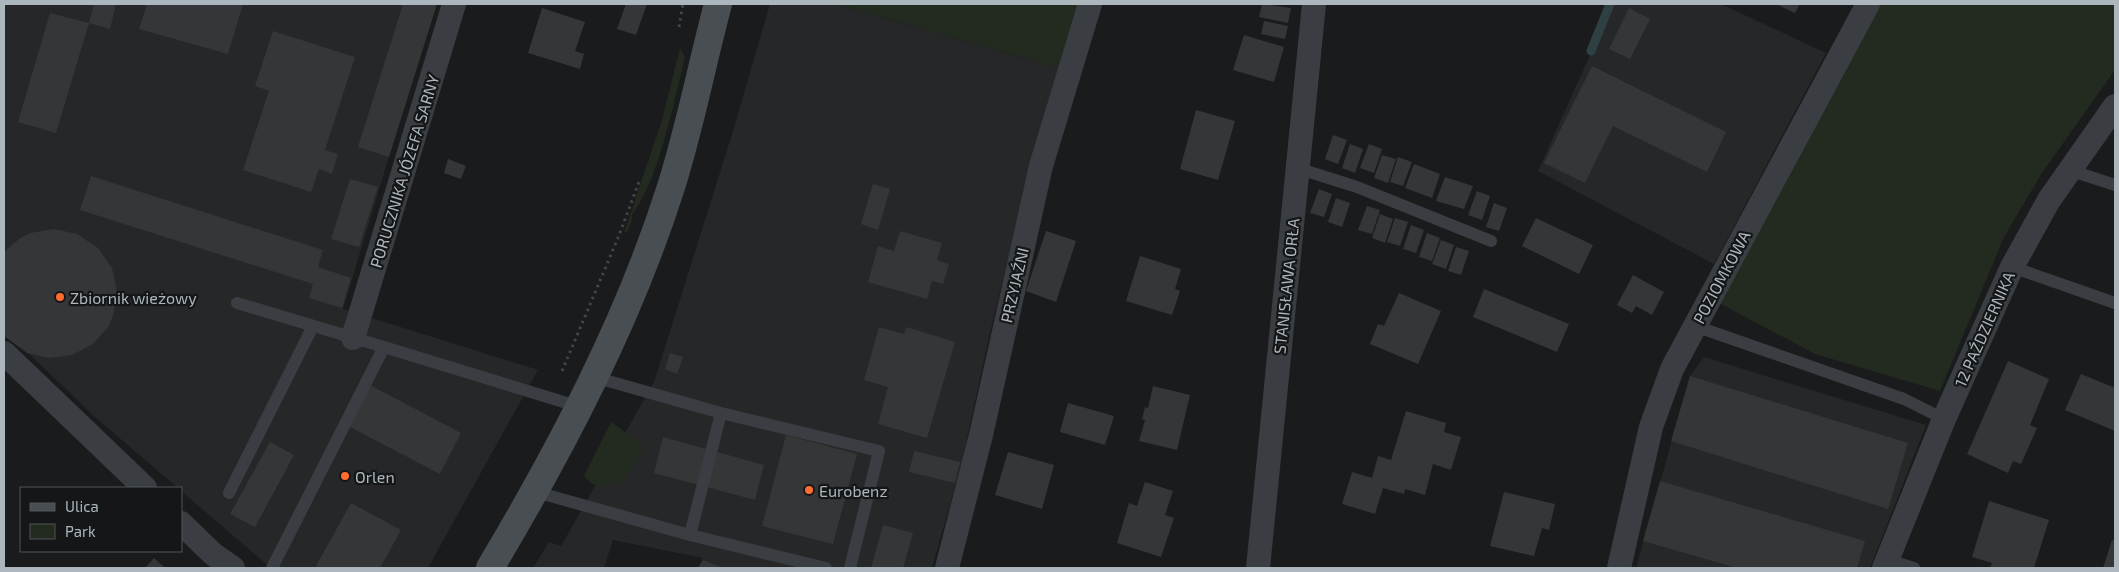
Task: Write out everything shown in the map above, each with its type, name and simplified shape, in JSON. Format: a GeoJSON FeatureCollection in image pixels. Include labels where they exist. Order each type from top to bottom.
{"type":"FeatureCollection","features":[{"type":"Feature","properties":{"kind":"main road"},"geometry":{"type":"LineString","coordinates":[[490,568],[536,492],[580,407],[647,254],[671,186],[718,4]]}},
{"type":"Feature","properties":{"kind":"street","name":"PORUCZNIKA JÓZEFA SARNY"},"geometry":{"type":"LineString","coordinates":[[353,338],[454,4]]}},
{"type":"Feature","properties":{"kind":"street","name":"PRZYJAŹNI"},"geometry":{"type":"LineString","coordinates":[[947,568],[981,434],[1041,166],[1090,4]]}},
{"type":"Feature","properties":{"kind":"street","name":"STANISŁAWA ORŁA"},"geometry":{"type":"LineString","coordinates":[[1252,566],[1314,4]]}},
{"type":"Feature","properties":{"kind":"street","name":"POZIOMKOWA"},"geometry":{"type":"LineString","coordinates":[[1619,568],[1650,427],[1672,369],[1868,4]]}},
{"type":"Feature","properties":{"kind":"street","name":"12 PAŹDZIERNIKA"},"geometry":{"type":"LineString","coordinates":[[1886,564],[1944,419],[2012,267],[2049,200],[2115,106]]}},
{"type":"Feature","properties":{"kind":"street"},"geometry":{"type":"LineString","coordinates":[[4,353],[144,487]]}},
{"type":"Feature","properties":{"kind":"street"},"geometry":{"type":"LineString","coordinates":[[182,524],[213,554],[233,568]]}},
{"type":"Feature","properties":{"kind":"lane"},"geometry":{"type":"LineString","coordinates":[[1297,168],[1357,187],[1490,241]]}},
{"type":"Feature","properties":{"kind":"lane"},"geometry":{"type":"LineString","coordinates":[[2069,170],[2115,185]]}},
{"type":"Feature","properties":{"kind":"lane"},"geometry":{"type":"LineString","coordinates":[[2012,267],[2115,303]]}},
{"type":"Feature","properties":{"kind":"lane"},"geometry":{"type":"LineString","coordinates":[[237,303],[580,407]]}},
{"type":"Feature","properties":{"kind":"lane"},"geometry":{"type":"LineString","coordinates":[[229,494],[313,326]]}},
{"type":"Feature","properties":{"kind":"lane"},"geometry":{"type":"LineString","coordinates":[[1696,326],[1904,399],[1944,419]]}},
{"type":"Feature","properties":{"kind":"lane"},"geometry":{"type":"LineString","coordinates":[[272,568],[384,347]]}},
{"type":"Feature","properties":{"kind":"lane"},"geometry":{"type":"LineString","coordinates":[[594,377],[721,414],[879,451],[850,568]]}},
{"type":"Feature","properties":{"kind":"lane"},"geometry":{"type":"LineString","coordinates":[[690,535],[721,414]]}},
{"type":"Feature","properties":{"kind":"lane"},"geometry":{"type":"LineString","coordinates":[[536,492],[690,535],[826,568]]}},
{"type":"Feature","properties":{"kind":"lane"},"geometry":{"type":"LineString","coordinates":[[1886,564],[1914,568]]}},
{"type":"Feature","properties":{"kind":"path"},"geometry":{"type":"LineString","coordinates":[[678,36],[683,4]]}},
{"type":"Feature","properties":{"kind":"path"},"geometry":{"type":"LineString","coordinates":[[551,398],[618,238],[642,174]]}},
{"type":"Feature","properties":{"kind":"shaded area"},"geometry":{"type":"Polygon","coordinates":[[[4,4],[435,4],[343,309],[538,370],[428,568],[271,568],[182,492],[182,487],[177,487],[96,418],[4,330],[4,4]]]}},
{"type":"Feature","properties":{"kind":"shaded area"},"geometry":{"type":"Polygon","coordinates":[[[770,4],[836,4],[1059,68],[1022,202],[989,337],[961,466],[932,568],[698,568],[703,558],[613,540],[604,568],[533,568],[549,542],[561,546],[654,382],[733,131],[770,4]]]}},
{"type":"Feature","properties":{"kind":"shaded area"},"geometry":{"type":"Polygon","coordinates":[[[1613,4],[1721,4],[1826,53],[1714,264],[1538,171],[1613,4]]]}},
{"type":"Feature","properties":{"kind":"shaded area"},"geometry":{"type":"Polygon","coordinates":[[[1704,357],[1926,425],[1870,568],[1636,568],[1690,376],[1704,357]]]}},
{"type":"Feature","properties":{"kind":"green space"},"geometry":{"type":"Polygon","coordinates":[[[836,4],[1079,4],[1059,68],[836,4]]]}},
{"type":"Feature","properties":{"kind":"green space"},"geometry":{"type":"Polygon","coordinates":[[[1863,4],[2115,4],[2115,70],[2042,173],[2004,237],[1940,391],[1815,354],[1719,303],[1863,4]]]}},
{"type":"Feature","properties":{"kind":"green space"},"geometry":{"type":"Polygon","coordinates":[[[680,48],[685,57],[665,139],[642,200],[632,215],[627,232],[624,233],[662,120],[680,48]]]}},
{"type":"Feature","properties":{"kind":"green space"},"geometry":{"type":"Polygon","coordinates":[[[611,422],[642,444],[643,449],[624,482],[597,486],[588,481],[584,476],[611,422]]]}},
{"type":"Feature","properties":{"kind":"building"},"geometry":{"type":"Polygon","coordinates":[[[94,4],[116,4],[110,29],[89,23],[94,4]]]}},
{"type":"Feature","properties":{"kind":"building"},"geometry":{"type":"Polygon","coordinates":[[[147,4],[243,4],[228,54],[139,29],[147,4]]]}},
{"type":"Feature","properties":{"kind":"building"},"geometry":{"type":"Polygon","coordinates":[[[403,4],[437,4],[389,157],[358,147],[403,4]]]}},
{"type":"Feature","properties":{"kind":"building"},"geometry":{"type":"Polygon","coordinates":[[[626,4],[647,4],[636,35],[617,29],[626,4]]]}},
{"type":"Feature","properties":{"kind":"building"},"geometry":{"type":"Polygon","coordinates":[[[1262,4],[1291,8],[1288,23],[1259,17],[1262,4]]]}},
{"type":"Feature","properties":{"kind":"building"},"geometry":{"type":"Polygon","coordinates":[[[1776,4],[1800,4],[1795,13],[1776,4]]]}},
{"type":"Feature","properties":{"kind":"building"},"geometry":{"type":"Polygon","coordinates":[[[542,8],[585,22],[575,51],[584,54],[580,69],[528,53],[542,8]]]}},
{"type":"Feature","properties":{"kind":"building"},"geometry":{"type":"Polygon","coordinates":[[[1629,8],[1650,19],[1630,59],[1609,49],[1629,8]]]}},
{"type":"Feature","properties":{"kind":"building"},"geometry":{"type":"Polygon","coordinates":[[[50,13],[89,23],[56,133],[18,122],[50,13]]]}},
{"type":"Feature","properties":{"kind":"building"},"geometry":{"type":"Polygon","coordinates":[[[1264,21],[1288,26],[1285,39],[1261,34],[1264,21]]]}},
{"type":"Feature","properties":{"kind":"building"},"geometry":{"type":"Polygon","coordinates":[[[273,31],[355,57],[325,150],[338,154],[332,174],[319,169],[311,192],[243,170],[269,91],[255,86],[273,31]]]}},
{"type":"Feature","properties":{"kind":"building"},"geometry":{"type":"Polygon","coordinates":[[[1244,35],[1284,47],[1274,82],[1233,70],[1244,35]]]}},
{"type":"Feature","properties":{"kind":"building"},"geometry":{"type":"Polygon","coordinates":[[[1592,66],[1726,132],[1707,172],[1613,126],[1585,183],[1544,163],[1592,66]]]}},
{"type":"Feature","properties":{"kind":"building"},"geometry":{"type":"Polygon","coordinates":[[[1196,110],[1235,121],[1218,180],[1180,169],[1196,110]]]}},
{"type":"Feature","properties":{"kind":"building"},"geometry":{"type":"Polygon","coordinates":[[[1333,135],[1347,140],[1338,164],[1325,159],[1333,135]]]}},
{"type":"Feature","properties":{"kind":"building"},"geometry":{"type":"Polygon","coordinates":[[[1350,144],[1363,149],[1355,173],[1342,168],[1350,144]]]}},
{"type":"Feature","properties":{"kind":"building"},"geometry":{"type":"Polygon","coordinates":[[[1369,144],[1382,149],[1374,173],[1360,168],[1369,144]]]}},
{"type":"Feature","properties":{"kind":"building"},"geometry":{"type":"Polygon","coordinates":[[[1382,155],[1396,159],[1388,183],[1374,178],[1382,155]]]}},
{"type":"Feature","properties":{"kind":"building"},"geometry":{"type":"Polygon","coordinates":[[[1398,157],[1412,162],[1403,186],[1390,182],[1398,157]]]}},
{"type":"Feature","properties":{"kind":"building"},"geometry":{"type":"Polygon","coordinates":[[[448,159],[466,166],[461,179],[444,173],[448,159]]]}},
{"type":"Feature","properties":{"kind":"building"},"geometry":{"type":"Polygon","coordinates":[[[1414,164],[1440,174],[1432,198],[1405,188],[1414,164]]]}},
{"type":"Feature","properties":{"kind":"building"},"geometry":{"type":"Polygon","coordinates":[[[91,176],[323,250],[318,267],[351,278],[342,308],[309,298],[313,284],[80,210],[91,176]]]}},
{"type":"Feature","properties":{"kind":"building"},"geometry":{"type":"Polygon","coordinates":[[[1445,177],[1473,186],[1464,209],[1436,201],[1445,177]]]}},
{"type":"Feature","properties":{"kind":"building"},"geometry":{"type":"Polygon","coordinates":[[[350,179],[378,187],[359,247],[331,239],[350,179]]]}},
{"type":"Feature","properties":{"kind":"building"},"geometry":{"type":"Polygon","coordinates":[[[873,184],[890,189],[878,230],[861,224],[873,184]]]}},
{"type":"Feature","properties":{"kind":"building"},"geometry":{"type":"Polygon","coordinates":[[[1319,189],[1332,194],[1324,217],[1310,213],[1319,189]]]}},
{"type":"Feature","properties":{"kind":"building"},"geometry":{"type":"Polygon","coordinates":[[[1477,191],[1490,196],[1482,220],[1468,215],[1477,191]]]}},
{"type":"Feature","properties":{"kind":"building"},"geometry":{"type":"Polygon","coordinates":[[[1336,198],[1350,203],[1342,227],[1328,222],[1336,198]]]}},
{"type":"Feature","properties":{"kind":"building"},"geometry":{"type":"Polygon","coordinates":[[[1494,203],[1507,208],[1499,231],[1486,227],[1494,203]]]}},
{"type":"Feature","properties":{"kind":"building"},"geometry":{"type":"Polygon","coordinates":[[[1367,206],[1380,210],[1372,234],[1358,230],[1367,206]]]}},
{"type":"Feature","properties":{"kind":"building"},"geometry":{"type":"Polygon","coordinates":[[[1380,214],[1393,219],[1385,243],[1372,238],[1380,214]]]}},
{"type":"Feature","properties":{"kind":"building"},"geometry":{"type":"Polygon","coordinates":[[[1395,218],[1408,222],[1400,246],[1387,242],[1395,218]]]}},
{"type":"Feature","properties":{"kind":"building"},"geometry":{"type":"Polygon","coordinates":[[[1536,218],[1593,245],[1579,274],[1522,246],[1536,218]]]}},
{"type":"Feature","properties":{"kind":"building"},"geometry":{"type":"Polygon","coordinates":[[[1411,225],[1424,230],[1416,253],[1403,249],[1411,225]]]}},
{"type":"Feature","properties":{"kind":"building","name":"Zbiornik wieżowy"},"geometry":{"type":"Polygon","coordinates":[[[54,229],[77,234],[98,248],[112,268],[117,291],[113,316],[108,327],[93,344],[72,355],[49,358],[27,353],[4,336],[4,252],[19,239],[30,233],[54,229]]]}},
{"type":"Feature","properties":{"kind":"building"},"geometry":{"type":"Polygon","coordinates":[[[900,231],[942,243],[937,260],[949,264],[943,284],[932,281],[927,299],[868,282],[878,246],[894,251],[900,231]]]}},
{"type":"Feature","properties":{"kind":"building"},"geometry":{"type":"Polygon","coordinates":[[[1046,231],[1076,241],[1056,302],[1026,291],[1046,231]]]}},
{"type":"Feature","properties":{"kind":"building"},"geometry":{"type":"Polygon","coordinates":[[[1427,233],[1440,238],[1432,261],[1419,257],[1427,233]]]}},
{"type":"Feature","properties":{"kind":"building"},"geometry":{"type":"Polygon","coordinates":[[[1441,240],[1454,245],[1446,269],[1432,264],[1441,240]]]}},
{"type":"Feature","properties":{"kind":"building"},"geometry":{"type":"Polygon","coordinates":[[[1456,247],[1469,251],[1461,275],[1448,271],[1456,247]]]}},
{"type":"Feature","properties":{"kind":"building"},"geometry":{"type":"Polygon","coordinates":[[[1140,256],[1181,269],[1175,289],[1180,291],[1172,315],[1126,301],[1140,256]]]}},
{"type":"Feature","properties":{"kind":"building"},"geometry":{"type":"Polygon","coordinates":[[[1633,275],[1664,292],[1652,315],[1636,306],[1632,313],[1617,305],[1633,275]]]}},
{"type":"Feature","properties":{"kind":"building"},"geometry":{"type":"Polygon","coordinates":[[[1484,289],[1569,324],[1557,352],[1473,317],[1484,289]]]}},
{"type":"Feature","properties":{"kind":"building"},"geometry":{"type":"Polygon","coordinates":[[[1399,293],[1441,311],[1418,364],[1370,344],[1378,324],[1384,326],[1399,293]]]}},
{"type":"Feature","properties":{"kind":"building"},"geometry":{"type":"Polygon","coordinates":[[[879,327],[904,334],[906,327],[955,342],[927,438],[878,424],[888,387],[864,380],[879,327]]]}},
{"type":"Feature","properties":{"kind":"building"},"geometry":{"type":"Polygon","coordinates":[[[670,353],[683,357],[677,374],[665,369],[670,353]]]}},
{"type":"Feature","properties":{"kind":"building"},"geometry":{"type":"Polygon","coordinates":[[[2008,361],[2049,379],[2030,425],[2037,428],[2021,464],[2013,461],[2008,473],[1967,454],[2008,361]]]}},
{"type":"Feature","properties":{"kind":"building"},"geometry":{"type":"Polygon","coordinates":[[[2081,374],[2115,388],[2115,431],[2065,410],[2081,374]]]}},
{"type":"Feature","properties":{"kind":"building"},"geometry":{"type":"Polygon","coordinates":[[[1690,376],[1908,443],[1888,509],[1671,441],[1690,376]]]}},
{"type":"Feature","properties":{"kind":"building"},"geometry":{"type":"Polygon","coordinates":[[[370,385],[461,433],[440,474],[348,426],[370,385]]]}},
{"type":"Feature","properties":{"kind":"building"},"geometry":{"type":"Polygon","coordinates":[[[1153,386],[1190,395],[1177,450],[1139,441],[1145,420],[1142,419],[1145,407],[1148,408],[1153,386]]]}},
{"type":"Feature","properties":{"kind":"building"},"geometry":{"type":"Polygon","coordinates":[[[1068,403],[1114,416],[1105,445],[1060,432],[1068,403]]]}},
{"type":"Feature","properties":{"kind":"building"},"geometry":{"type":"Polygon","coordinates":[[[1406,411],[1446,423],[1444,432],[1461,437],[1451,470],[1433,464],[1425,495],[1405,489],[1404,494],[1383,488],[1375,514],[1342,504],[1352,472],[1372,478],[1378,456],[1391,460],[1406,411]]]}},
{"type":"Feature","properties":{"kind":"building","name":"Eurobenz"},"geometry":{"type":"Polygon","coordinates":[[[786,435],[857,454],[833,544],[762,526],[786,435]]]}},
{"type":"Feature","properties":{"kind":"building"},"geometry":{"type":"Polygon","coordinates":[[[663,437],[764,465],[755,500],[654,473],[663,437]]]}},
{"type":"Feature","properties":{"kind":"building"},"geometry":{"type":"Polygon","coordinates":[[[270,442],[294,455],[255,527],[230,514],[270,442]]]}},
{"type":"Feature","properties":{"kind":"building"},"geometry":{"type":"Polygon","coordinates":[[[914,451],[960,462],[955,483],[909,472],[914,451]]]}},
{"type":"Feature","properties":{"kind":"building"},"geometry":{"type":"Polygon","coordinates":[[[1008,452],[1054,465],[1042,509],[995,495],[1008,452]]]}},
{"type":"Feature","properties":{"kind":"building"},"geometry":{"type":"Polygon","coordinates":[[[1660,481],[1865,541],[1857,568],[1737,568],[1643,541],[1660,481]]]}},
{"type":"Feature","properties":{"kind":"building"},"geometry":{"type":"Polygon","coordinates":[[[1145,482],[1173,491],[1165,515],[1174,518],[1161,557],[1117,543],[1129,503],[1137,506],[1145,482]]]}},
{"type":"Feature","properties":{"kind":"building"},"geometry":{"type":"Polygon","coordinates":[[[1504,492],[1555,504],[1549,530],[1542,528],[1534,556],[1490,546],[1504,492]]]}},
{"type":"Feature","properties":{"kind":"building"},"geometry":{"type":"Polygon","coordinates":[[[1989,501],[2049,520],[2034,568],[1990,568],[1992,563],[1972,557],[1989,501]]]}},
{"type":"Feature","properties":{"kind":"building"},"geometry":{"type":"Polygon","coordinates":[[[351,503],[401,530],[380,568],[320,568],[316,566],[351,503]]]}},
{"type":"Feature","properties":{"kind":"building"},"geometry":{"type":"Polygon","coordinates":[[[883,525],[913,533],[903,568],[871,568],[883,525]]]}},
{"type":"Feature","properties":{"kind":"building"},"geometry":{"type":"Polygon","coordinates":[[[2112,540],[2115,541],[2115,568],[2103,568],[2112,540]]]}},
{"type":"Feature","properties":{"kind":"building"},"geometry":{"type":"Polygon","coordinates":[[[154,558],[165,568],[145,568],[154,558]]]}},
{"type":"Feature","properties":{"kind":"building"},"geometry":{"type":"Polygon","coordinates":[[[703,560],[723,568],[698,568],[703,560]]]}},
{"type":"Feature","properties":{"kind":"waterway"},"geometry":{"type":"LineString","coordinates":[[1591,51],[1610,4]]}},
{"type":"Feature","properties":{"kind":"place","name":"Zbiornik wieżowy"},"geometry":{"type":"Point","coordinates":[60,297]}},
{"type":"Feature","properties":{"kind":"place","name":"Orlen"},"geometry":{"type":"Point","coordinates":[345,476]}},
{"type":"Feature","properties":{"kind":"place","name":"Eurobenz"},"geometry":{"type":"Point","coordinates":[809,490]}}]}
